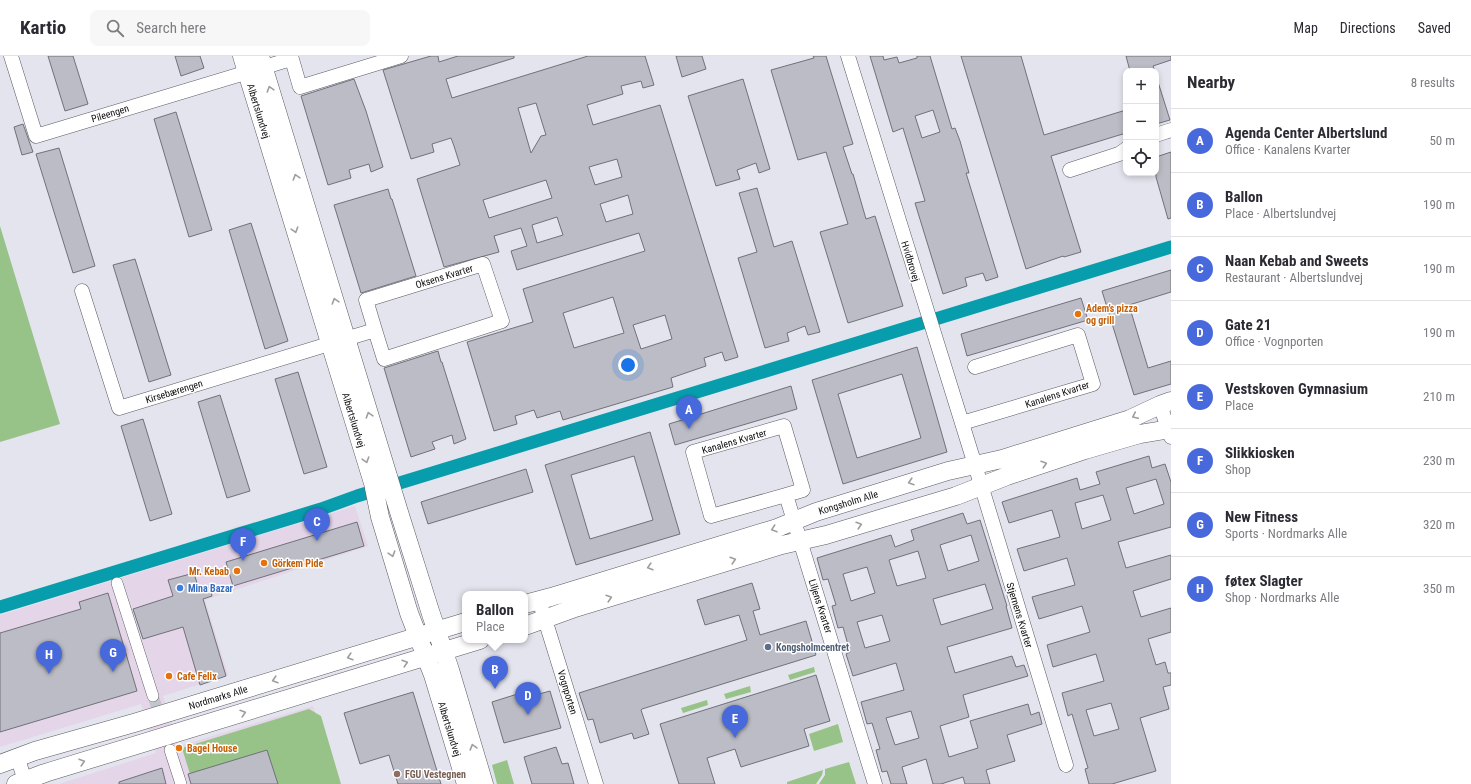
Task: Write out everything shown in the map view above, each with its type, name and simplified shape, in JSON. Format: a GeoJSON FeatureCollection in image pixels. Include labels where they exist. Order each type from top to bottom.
{"type":"FeatureCollection","features":[{"type":"Feature","properties":{"kind":"street","name":"Pileengen"},"geometry":{"type":"LineString","coordinates":[[11,56],[36,136],[253,63]]}},
{"type":"Feature","properties":{"kind":"street"},"geometry":{"type":"LineString","coordinates":[[253,63],[291,57],[300,87],[401,56]]}},
{"type":"Feature","properties":{"kind":"street","name":"Hvidbrovej"},"geometry":{"type":"LineString","coordinates":[[848,56],[975,465]]}},
{"type":"Feature","properties":{"kind":"street","name":"Albertslundvej"},"geometry":{"type":"LineString","coordinates":[[253,63],[381,481],[399,512],[444,651],[484,784]]}},
{"type":"Feature","properties":{"kind":"street"},"geometry":{"type":"LineString","coordinates":[[1159,134],[1171,130]]}},
{"type":"Feature","properties":{"kind":"street"},"geometry":{"type":"LineString","coordinates":[[1070,170],[1119,154],[1123,151]]}},
{"type":"Feature","properties":{"kind":"street","name":"Oksens Kvarter"},"geometry":{"type":"LineString","coordinates":[[483,264],[502,321],[384,359],[375,330],[366,300],[483,264]]}},
{"type":"Feature","properties":{"kind":"street","name":"Kirsebærengen"},"geometry":{"type":"LineString","coordinates":[[82,291],[119,408],[338,341]]}},
{"type":"Feature","properties":{"kind":"street"},"geometry":{"type":"LineString","coordinates":[[338,341],[375,330]]}},
{"type":"Feature","properties":{"kind":"street","name":"Kanalens Kvarter"},"geometry":{"type":"LineString","coordinates":[[962,423],[1093,384],[1078,335],[975,367]]}},
{"type":"Feature","properties":{"kind":"street"},"geometry":{"type":"LineString","coordinates":[[528,625],[572,609],[760,551],[826,535],[956,496],[1007,476],[1099,446],[1140,434],[1170,432],[1166,403]]}},
{"type":"Feature","properties":{"kind":"street","name":"Kongsholm Alle"},"geometry":{"type":"LineString","coordinates":[[532,602],[777,528],[816,512],[904,484],[948,471],[1002,459],[1130,419],[1166,403]]}},
{"type":"Feature","properties":{"kind":"street","name":"Kanalens Kvarter"},"geometry":{"type":"LineString","coordinates":[[784,426],[803,490],[786,495],[711,516],[693,452],[784,426]]}},
{"type":"Feature","properties":{"kind":"street","name":"Stjernens Kvarter"},"geometry":{"type":"LineString","coordinates":[[975,465],[1066,765]]}},
{"type":"Feature","properties":{"kind":"street","name":"Albertslundvej"},"geometry":{"type":"LineString","coordinates":[[381,481],[380,517],[409,613],[433,675],[466,784]]}},
{"type":"Feature","properties":{"kind":"street"},"geometry":{"type":"LineString","coordinates":[[786,495],[794,521]]}},
{"type":"Feature","properties":{"kind":"street","name":"Liljens Kvarter"},"geometry":{"type":"LineString","coordinates":[[794,521],[875,784]]}},
{"type":"Feature","properties":{"kind":"street"},"geometry":{"type":"LineString","coordinates":[[118,583],[154,696]]}},
{"type":"Feature","properties":{"kind":"street","name":"Vognporten"},"geometry":{"type":"LineString","coordinates":[[532,602],[545,619],[596,784]]}},
{"type":"Feature","properties":{"kind":"street"},"geometry":{"type":"LineString","coordinates":[[437,631],[462,623]]}},
{"type":"Feature","properties":{"kind":"street","name":"Nordmarks Alle"},"geometry":{"type":"LineString","coordinates":[[0,764],[17,756],[134,723],[437,631]]}},
{"type":"Feature","properties":{"kind":"street"},"geometry":{"type":"LineString","coordinates":[[17,756],[22,783],[45,773],[470,643]]}},
{"type":"Feature","properties":{"kind":"street"},"geometry":{"type":"LineString","coordinates":[[170,750],[181,784]]}},
{"type":"Feature","properties":{"kind":"shaded area"},"geometry":{"type":"Polygon","coordinates":[[[355,506],[368,546],[205,600],[228,675],[163,696],[179,746],[313,706],[339,784],[59,784],[156,753],[141,704],[0,747],[0,615],[355,506]]]}},
{"type":"Feature","properties":{"kind":"green space"},"geometry":{"type":"Polygon","coordinates":[[[0,226],[60,424],[0,442],[0,226]]]}},
{"type":"Feature","properties":{"kind":"green space"},"geometry":{"type":"Polygon","coordinates":[[[814,667],[815,672],[790,680],[788,675],[814,667]]]}},
{"type":"Feature","properties":{"kind":"green space"},"geometry":{"type":"Polygon","coordinates":[[[750,686],[751,692],[726,699],[724,694],[750,686]]]}},
{"type":"Feature","properties":{"kind":"green space"},"geometry":{"type":"Polygon","coordinates":[[[707,700],[708,705],[683,713],[681,708],[707,700]]]}},
{"type":"Feature","properties":{"kind":"green space"},"geometry":{"type":"Polygon","coordinates":[[[309,709],[321,716],[341,784],[193,784],[182,748],[309,709]]]}},
{"type":"Feature","properties":{"kind":"green space"},"geometry":{"type":"Polygon","coordinates":[[[838,724],[843,742],[814,751],[809,734],[838,724]]]}},
{"type":"Feature","properties":{"kind":"green space"},"geometry":{"type":"Polygon","coordinates":[[[507,760],[514,784],[497,784],[492,765],[507,760]]]}},
{"type":"Feature","properties":{"kind":"green space"},"geometry":{"type":"Polygon","coordinates":[[[849,762],[856,784],[819,784],[825,775],[825,769],[849,762]]]}},
{"type":"Feature","properties":{"kind":"green space"},"geometry":{"type":"Polygon","coordinates":[[[823,770],[822,775],[816,784],[787,784],[787,782],[823,770]]]}},
{"type":"Feature","properties":{"kind":"building"},"geometry":{"type":"Polygon","coordinates":[[[48,56],[73,56],[88,104],[65,111],[48,56]]]}},
{"type":"Feature","properties":{"kind":"building"},"geometry":{"type":"Polygon","coordinates":[[[175,56],[200,56],[204,68],[181,76],[175,56]]]}},
{"type":"Feature","properties":{"kind":"building"},"geometry":{"type":"Polygon","coordinates":[[[431,56],[438,56],[439,62],[458,56],[514,56],[514,58],[446,79],[452,98],[588,56],[645,56],[654,85],[643,88],[641,81],[621,86],[623,94],[587,105],[593,125],[660,105],[738,357],[725,361],[722,352],[704,358],[706,366],[671,378],[673,387],[563,420],[560,411],[537,418],[534,410],[515,416],[517,424],[494,431],[467,342],[533,322],[523,289],[645,251],[639,233],[517,270],[511,251],[527,246],[521,228],[494,236],[499,252],[444,267],[417,179],[460,165],[451,138],[432,144],[434,152],[411,159],[383,70],[431,56]],[[536,103],[518,108],[531,153],[541,136],[546,135],[536,103]],[[617,159],[589,167],[595,185],[622,177],[617,159]],[[546,180],[483,200],[489,218],[552,198],[546,180]],[[628,195],[600,204],[606,222],[633,214],[628,195]],[[557,217],[532,225],[537,243],[563,235],[557,217]],[[613,297],[563,313],[574,348],[624,333],[613,297]],[[665,315],[633,325],[641,349],[672,339],[665,315]]]}},
{"type":"Feature","properties":{"kind":"building"},"geometry":{"type":"Polygon","coordinates":[[[676,56],[702,56],[706,69],[682,77],[676,56]]]}},
{"type":"Feature","properties":{"kind":"building"},"geometry":{"type":"Polygon","coordinates":[[[813,56],[826,56],[853,144],[843,147],[853,174],[866,219],[875,216],[903,306],[848,323],[820,232],[848,224],[826,152],[798,160],[771,70],[814,58],[813,56]]]}},
{"type":"Feature","properties":{"kind":"building"},"geometry":{"type":"Polygon","coordinates":[[[870,56],[883,56],[884,60],[897,57],[899,63],[917,58],[917,56],[930,56],[952,129],[955,128],[960,141],[969,173],[966,173],[998,277],[986,281],[983,273],[965,278],[967,286],[943,294],[915,203],[925,201],[903,128],[893,132],[870,56]],[[933,110],[915,116],[922,138],[940,132],[933,110]]]}},
{"type":"Feature","properties":{"kind":"building"},"geometry":{"type":"Polygon","coordinates":[[[961,56],[1021,56],[1044,135],[1123,111],[1123,134],[1051,156],[1081,252],[1063,256],[1026,269],[961,56]]]}},
{"type":"Feature","properties":{"kind":"building"},"geometry":{"type":"Polygon","coordinates":[[[1126,56],[1171,56],[1171,60],[1153,66],[1154,68],[1129,68],[1126,56]]]}},
{"type":"Feature","properties":{"kind":"building"},"geometry":{"type":"Polygon","coordinates":[[[354,79],[366,111],[383,167],[371,172],[369,164],[349,170],[351,178],[328,185],[301,96],[354,79]]]}},
{"type":"Feature","properties":{"kind":"building"},"geometry":{"type":"Polygon","coordinates":[[[743,79],[770,169],[759,173],[756,163],[737,170],[740,179],[716,186],[688,96],[743,79]]]}},
{"type":"Feature","properties":{"kind":"building"},"geometry":{"type":"Polygon","coordinates":[[[1159,85],[1170,120],[1159,123],[1159,85]]]}},
{"type":"Feature","properties":{"kind":"building"},"geometry":{"type":"Polygon","coordinates":[[[176,112],[212,230],[189,237],[154,119],[176,112]]]}},
{"type":"Feature","properties":{"kind":"building"},"geometry":{"type":"Polygon","coordinates":[[[23,124],[33,152],[22,155],[14,127],[23,124]]]}},
{"type":"Feature","properties":{"kind":"building"},"geometry":{"type":"Polygon","coordinates":[[[59,148],[95,266],[73,273],[36,154],[59,148]]]}},
{"type":"Feature","properties":{"kind":"building"},"geometry":{"type":"Polygon","coordinates":[[[1171,152],[1171,218],[1168,219],[1156,177],[1159,176],[1159,156],[1171,152]]]}},
{"type":"Feature","properties":{"kind":"building"},"geometry":{"type":"Polygon","coordinates":[[[757,188],[774,247],[792,241],[820,332],[808,335],[805,326],[787,333],[789,341],[765,348],[738,258],[757,252],[739,193],[757,188]]]}},
{"type":"Feature","properties":{"kind":"building"},"geometry":{"type":"Polygon","coordinates":[[[388,189],[416,276],[361,293],[334,205],[388,189]]]}},
{"type":"Feature","properties":{"kind":"building"},"geometry":{"type":"Polygon","coordinates":[[[251,223],[288,341],[265,349],[229,230],[251,223]]]}},
{"type":"Feature","properties":{"kind":"building"},"geometry":{"type":"Polygon","coordinates":[[[135,259],[171,375],[149,382],[113,265],[135,259]]]}},
{"type":"Feature","properties":{"kind":"building"},"geometry":{"type":"Polygon","coordinates":[[[1171,270],[1171,292],[1129,305],[1148,368],[1171,361],[1171,384],[1134,395],[1102,291],[1171,270]]]}},
{"type":"Feature","properties":{"kind":"building"},"geometry":{"type":"Polygon","coordinates":[[[1081,298],[1088,320],[967,356],[961,334],[1081,298]]]}},
{"type":"Feature","properties":{"kind":"building"},"geometry":{"type":"Polygon","coordinates":[[[917,347],[947,452],[843,484],[812,380],[917,347]],[[902,374],[838,394],[857,458],[921,438],[902,374]]]}},
{"type":"Feature","properties":{"kind":"building"},"geometry":{"type":"Polygon","coordinates":[[[438,351],[466,439],[454,444],[452,435],[432,442],[435,449],[411,457],[384,368],[438,351]]]}},
{"type":"Feature","properties":{"kind":"building"},"geometry":{"type":"Polygon","coordinates":[[[298,372],[327,467],[304,474],[275,379],[298,372]]]}},
{"type":"Feature","properties":{"kind":"building"},"geometry":{"type":"Polygon","coordinates":[[[791,386],[797,409],[675,445],[669,424],[791,386]]]}},
{"type":"Feature","properties":{"kind":"building"},"geometry":{"type":"Polygon","coordinates":[[[220,395],[250,491],[227,498],[198,402],[220,395]]]}},
{"type":"Feature","properties":{"kind":"building"},"geometry":{"type":"Polygon","coordinates":[[[143,419],[172,514],[150,521],[121,426],[143,419]]]}},
{"type":"Feature","properties":{"kind":"building"},"geometry":{"type":"Polygon","coordinates":[[[650,432],[680,534],[576,565],[545,465],[650,432]],[[634,456],[571,475],[590,539],[653,520],[634,456]]]}},
{"type":"Feature","properties":{"kind":"building"},"geometry":{"type":"Polygon","coordinates":[[[1149,456],[1152,468],[1165,464],[1171,482],[1171,527],[1118,542],[1126,568],[1171,555],[1171,579],[1133,591],[1141,617],[1171,608],[1171,632],[1148,639],[1156,665],[1165,662],[1168,673],[1171,673],[1171,685],[1163,687],[1169,709],[1140,718],[1156,771],[1112,784],[1089,784],[1085,769],[1088,768],[1072,714],[1068,716],[1062,693],[1104,681],[1096,654],[1053,667],[1047,645],[1090,632],[1082,606],[1039,619],[1032,597],[1075,585],[1067,558],[1024,571],[1017,549],[1060,537],[1052,510],[1009,523],[1002,502],[1077,478],[1080,490],[1100,484],[1096,472],[1149,456]],[[1156,479],[1126,488],[1134,514],[1164,504],[1156,479]],[[1103,495],[1075,503],[1082,529],[1111,520],[1103,495]],[[1111,703],[1086,710],[1094,736],[1119,729],[1111,703]]]}},
{"type":"Feature","properties":{"kind":"building"},"geometry":{"type":"Polygon","coordinates":[[[526,469],[533,492],[428,524],[421,502],[526,469]]]}},
{"type":"Feature","properties":{"kind":"building"},"geometry":{"type":"Polygon","coordinates":[[[963,513],[967,524],[980,520],[1007,606],[1012,628],[947,647],[955,673],[1012,656],[1016,667],[1024,665],[1028,676],[963,695],[969,717],[940,726],[949,757],[978,748],[970,721],[1028,704],[1031,715],[1039,712],[1042,724],[1007,735],[1015,761],[986,770],[990,784],[965,784],[963,777],[941,784],[933,784],[926,759],[902,767],[907,784],[891,784],[887,771],[882,772],[876,750],[880,749],[872,723],[867,724],[861,702],[904,690],[896,663],[853,676],[846,654],[850,652],[843,627],[838,628],[832,606],[836,605],[828,579],[823,580],[817,558],[891,535],[895,547],[914,540],[911,530],[963,513]],[[971,535],[940,545],[948,571],[979,561],[971,535]],[[918,551],[889,560],[897,586],[926,578],[918,551]],[[867,567],[843,574],[851,601],[875,593],[867,567]],[[985,584],[933,599],[941,625],[993,609],[985,584]],[[882,615],[857,622],[865,648],[890,641],[882,615]],[[911,711],[886,718],[895,745],[919,738],[911,711]]]}},
{"type":"Feature","properties":{"kind":"building"},"geometry":{"type":"Polygon","coordinates":[[[357,522],[364,546],[233,586],[226,562],[357,522]]]}},
{"type":"Feature","properties":{"kind":"building"},"geometry":{"type":"Polygon","coordinates":[[[194,573],[199,590],[210,587],[212,596],[203,599],[226,676],[200,685],[183,627],[143,639],[133,609],[173,596],[168,580],[194,573]]]}},
{"type":"Feature","properties":{"kind":"building","name":"Kongsholmcentret"},"geometry":{"type":"Polygon","coordinates":[[[752,583],[760,609],[753,611],[760,635],[806,621],[816,655],[642,709],[641,710],[649,734],[634,739],[632,733],[600,743],[593,719],[588,720],[579,693],[747,640],[739,615],[705,625],[697,600],[752,583]]]}},
{"type":"Feature","properties":{"kind":"building"},"geometry":{"type":"Polygon","coordinates":[[[108,593],[137,691],[0,732],[0,633],[81,609],[79,602],[108,593]]]}},
{"type":"Feature","properties":{"kind":"building"},"geometry":{"type":"Polygon","coordinates":[[[816,675],[830,721],[804,729],[809,746],[741,767],[735,749],[707,758],[715,784],[679,784],[660,724],[816,675]]]}},
{"type":"Feature","properties":{"kind":"building"},"geometry":{"type":"Polygon","coordinates":[[[527,691],[528,697],[550,691],[561,728],[504,743],[492,702],[527,691]]]}},
{"type":"Feature","properties":{"kind":"building"},"geometry":{"type":"Polygon","coordinates":[[[413,692],[441,784],[398,784],[389,755],[360,764],[344,713],[413,692]]]}},
{"type":"Feature","properties":{"kind":"building"},"geometry":{"type":"Polygon","coordinates":[[[556,747],[562,764],[568,763],[574,784],[532,784],[524,757],[556,747]]]}},
{"type":"Feature","properties":{"kind":"building"},"geometry":{"type":"Polygon","coordinates":[[[267,750],[278,784],[191,784],[188,774],[267,750]]]}},
{"type":"Feature","properties":{"kind":"building"},"geometry":{"type":"Polygon","coordinates":[[[162,768],[166,784],[119,784],[119,782],[162,768]]]}},
{"type":"Feature","properties":{"kind":"waterway"},"geometry":{"type":"LineString","coordinates":[[0,607],[1171,247]]}},
{"type":"Feature","properties":{"kind":"tunnel"},"geometry":{"type":"LineString","coordinates":[[153,696],[168,742]]}},
{"type":"Feature","properties":{"kind":"place","name":"Adem’s pizza og grill"},"geometry":{"type":"Point","coordinates":[1078,314]}},
{"type":"Feature","properties":{"kind":"place","name":"Agenda Center Albertslund"},"geometry":{"type":"Point","coordinates":[689,429]}},
{"type":"Feature","properties":{"kind":"place","name":"Naan Kebab and Sweets"},"geometry":{"type":"Point","coordinates":[317,541]}},
{"type":"Feature","properties":{"kind":"place","name":"Slikkiosken"},"geometry":{"type":"Point","coordinates":[243,561]}},
{"type":"Feature","properties":{"kind":"place","name":"Görkem Pide"},"geometry":{"type":"Point","coordinates":[264,563]}},
{"type":"Feature","properties":{"kind":"place","name":"Mr. Kebab"},"geometry":{"type":"Point","coordinates":[237,571]}},
{"type":"Feature","properties":{"kind":"place","name":"Mina Bazar"},"geometry":{"type":"Point","coordinates":[180,588]}},
{"type":"Feature","properties":{"kind":"place","name":"Kongsholmcentret"},"geometry":{"type":"Point","coordinates":[768,647]}},
{"type":"Feature","properties":{"kind":"place","name":"New Fitness"},"geometry":{"type":"Point","coordinates":[113,672]}},
{"type":"Feature","properties":{"kind":"place","name":"føtex Slagter"},"geometry":{"type":"Point","coordinates":[49,674]}},
{"type":"Feature","properties":{"kind":"place","name":"Cafe Felix"},"geometry":{"type":"Point","coordinates":[169,676]}},
{"type":"Feature","properties":{"kind":"place","name":"Ballon"},"geometry":{"type":"Point","coordinates":[495,689]}},
{"type":"Feature","properties":{"kind":"place","name":"Gate 21"},"geometry":{"type":"Point","coordinates":[528,715]}},
{"type":"Feature","properties":{"kind":"place","name":"Vestskoven Gymnasium"},"geometry":{"type":"Point","coordinates":[735,738]}},
{"type":"Feature","properties":{"kind":"place","name":"Bagel House"},"geometry":{"type":"Point","coordinates":[179,748]}},
{"type":"Feature","properties":{"kind":"place","name":"FGU Vestegnen"},"geometry":{"type":"Point","coordinates":[397,774]}}]}
